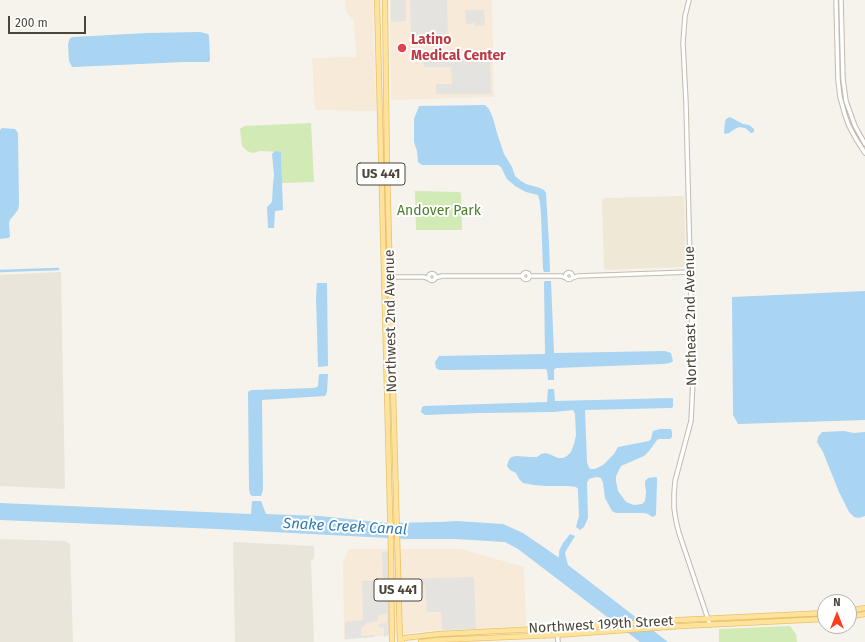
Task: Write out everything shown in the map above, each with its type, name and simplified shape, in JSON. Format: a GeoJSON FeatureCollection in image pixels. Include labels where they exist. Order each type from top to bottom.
{"type":"FeatureCollection","features":[{"type":"Feature","properties":{"kind":"main road","name":"Northwest 2nd Avenue"},"geometry":{"type":"LineString","coordinates":[[377,0],[391,538],[392,642]]}},
{"type":"Feature","properties":{"kind":"main road","name":"Northwest 2nd Avenue"},"geometry":{"type":"LineString","coordinates":[[385,0],[386,109],[400,642]]}},
{"type":"Feature","properties":{"kind":"main road","name":"Northwest 199th Street"},"geometry":{"type":"LineString","coordinates":[[400,642],[404,638],[439,634],[817,613]]}},
{"type":"Feature","properties":{"kind":"main road","name":"Northwest 199th Street"},"geometry":{"type":"LineString","coordinates":[[422,642],[451,639],[817,619]]}},
{"type":"Feature","properties":{"kind":"street","name":"Northeast 2nd Avenue"},"geometry":{"type":"LineString","coordinates":[[689,0],[685,16],[683,43],[686,103],[693,380],[691,421],[675,481],[674,508],[679,533],[710,625]]}},
{"type":"Feature","properties":{"kind":"street"},"geometry":{"type":"LineString","coordinates":[[836,0],[838,80],[840,97],[849,126],[865,153]]}},
{"type":"Feature","properties":{"kind":"street"},"geometry":{"type":"LineString","coordinates":[[841,0],[843,79],[846,101],[855,126],[865,144]]}},
{"type":"Feature","properties":{"kind":"street"},"geometry":{"type":"LineString","coordinates":[[384,277],[424,277],[429,276],[432,273],[435,276],[522,276],[526,272],[530,276],[566,276],[569,280],[572,276],[691,272]]}},
{"type":"Feature","properties":{"kind":"street"},"geometry":{"type":"LineString","coordinates":[[566,276],[569,272],[572,276]]}},
{"type":"Feature","properties":{"kind":"street"},"geometry":{"type":"LineString","coordinates":[[429,276],[432,280],[435,276]]}},
{"type":"Feature","properties":{"kind":"street"},"geometry":{"type":"LineString","coordinates":[[557,628],[558,642]]}},
{"type":"Feature","properties":{"kind":"shaded area"},"geometry":{"type":"Polygon","coordinates":[[[345,0],[373,0],[376,111],[315,110],[312,58],[356,57],[354,21],[346,12],[345,0]]]}},
{"type":"Feature","properties":{"kind":"shaded area"},"geometry":{"type":"Polygon","coordinates":[[[390,0],[492,0],[494,97],[391,100],[390,0]]]}},
{"type":"Feature","properties":{"kind":"shaded area"},"geometry":{"type":"Polygon","coordinates":[[[391,0],[406,0],[406,21],[391,22],[391,0]]]}},
{"type":"Feature","properties":{"kind":"shaded area"},"geometry":{"type":"Polygon","coordinates":[[[410,0],[447,0],[448,37],[411,38],[410,0]]]}},
{"type":"Feature","properties":{"kind":"shaded area"},"geometry":{"type":"Polygon","coordinates":[[[465,10],[484,10],[485,25],[475,26],[475,23],[466,24],[465,10]]]}},
{"type":"Feature","properties":{"kind":"shaded area"},"geometry":{"type":"Polygon","coordinates":[[[490,56],[491,94],[436,94],[436,84],[452,84],[451,67],[424,67],[423,58],[490,56]]]}},
{"type":"Feature","properties":{"kind":"shaded area"},"geometry":{"type":"Polygon","coordinates":[[[683,196],[686,266],[605,270],[602,201],[604,198],[683,196]]]}},
{"type":"Feature","properties":{"kind":"shaded area"},"geometry":{"type":"Polygon","coordinates":[[[61,272],[65,489],[0,486],[0,275],[61,272]]]}},
{"type":"Feature","properties":{"kind":"shaded area"},"geometry":{"type":"Polygon","coordinates":[[[0,539],[65,541],[70,544],[73,642],[0,642],[0,539]]]}},
{"type":"Feature","properties":{"kind":"shaded area"},"geometry":{"type":"Polygon","coordinates":[[[233,542],[314,546],[314,559],[311,560],[314,642],[235,642],[233,542]]]}},
{"type":"Feature","properties":{"kind":"shaded area"},"geometry":{"type":"Polygon","coordinates":[[[349,549],[461,549],[524,567],[526,626],[429,631],[344,640],[343,562],[349,549]]]}},
{"type":"Feature","properties":{"kind":"shaded area"},"geometry":{"type":"Polygon","coordinates":[[[389,551],[389,634],[384,637],[384,628],[379,627],[379,624],[387,623],[387,614],[378,615],[378,621],[367,623],[361,628],[361,636],[375,635],[375,637],[345,639],[345,622],[363,620],[362,581],[383,580],[382,552],[389,551]]]}},
{"type":"Feature","properties":{"kind":"shaded area"},"geometry":{"type":"Polygon","coordinates":[[[474,577],[476,629],[442,630],[441,612],[427,612],[425,585],[407,586],[408,597],[421,597],[421,601],[402,602],[401,579],[474,577]]]}},
{"type":"Feature","properties":{"kind":"green space"},"geometry":{"type":"Polygon","coordinates":[[[311,123],[314,182],[282,183],[281,152],[260,151],[253,153],[247,151],[242,146],[240,129],[244,126],[311,123]]]}},
{"type":"Feature","properties":{"kind":"green space","name":"Andover Park"},"geometry":{"type":"Polygon","coordinates":[[[415,191],[460,192],[462,230],[416,230],[415,191]]]}},
{"type":"Feature","properties":{"kind":"green space"},"geometry":{"type":"Polygon","coordinates":[[[790,626],[796,634],[797,642],[719,642],[719,629],[790,626]]]}},
{"type":"Feature","properties":{"kind":"water"},"geometry":{"type":"Polygon","coordinates":[[[200,32],[208,34],[209,36],[209,62],[72,67],[69,61],[68,44],[70,38],[73,37],[200,32]]]}},
{"type":"Feature","properties":{"kind":"water"},"geometry":{"type":"Polygon","coordinates":[[[485,105],[489,109],[493,118],[504,154],[512,167],[515,176],[526,184],[540,188],[546,193],[550,272],[544,272],[543,269],[541,214],[538,195],[526,192],[515,186],[507,179],[501,167],[498,165],[422,165],[418,162],[414,142],[414,119],[419,106],[485,105]]]}},
{"type":"Feature","properties":{"kind":"water"},"geometry":{"type":"Polygon","coordinates":[[[730,117],[743,124],[749,125],[754,129],[754,132],[751,133],[745,128],[739,127],[725,134],[725,122],[726,119],[730,117]]]}},
{"type":"Feature","properties":{"kind":"water"},"geometry":{"type":"Polygon","coordinates":[[[2,128],[15,129],[18,133],[19,205],[18,210],[9,223],[10,237],[0,239],[0,130],[2,128]]]}},
{"type":"Feature","properties":{"kind":"water"},"geometry":{"type":"Polygon","coordinates":[[[275,151],[281,152],[283,210],[275,211],[274,228],[268,228],[267,207],[272,202],[274,175],[272,154],[275,151]]]}},
{"type":"Feature","properties":{"kind":"water"},"geometry":{"type":"Polygon","coordinates":[[[545,281],[551,281],[554,353],[665,351],[671,353],[673,361],[663,364],[556,368],[554,370],[554,380],[548,380],[547,370],[545,369],[439,370],[436,368],[435,362],[439,356],[545,354],[545,281]]]}},
{"type":"Feature","properties":{"kind":"water"},"geometry":{"type":"Polygon","coordinates":[[[317,283],[327,283],[328,366],[318,367],[316,297],[317,283]]]}},
{"type":"Feature","properties":{"kind":"water"},"geometry":{"type":"Polygon","coordinates":[[[865,291],[865,420],[738,424],[733,415],[732,297],[865,291]]]}},
{"type":"Feature","properties":{"kind":"water"},"geometry":{"type":"Polygon","coordinates":[[[319,374],[328,374],[327,392],[325,396],[262,400],[263,490],[261,496],[252,496],[249,489],[248,392],[252,390],[314,388],[318,386],[319,374]]]}},
{"type":"Feature","properties":{"kind":"water"},"geometry":{"type":"Polygon","coordinates":[[[548,389],[554,389],[555,401],[673,398],[673,407],[671,408],[585,410],[587,462],[589,468],[591,469],[595,469],[603,465],[614,454],[618,447],[649,441],[653,431],[660,429],[671,429],[672,437],[670,439],[657,440],[644,456],[621,466],[616,476],[618,491],[626,502],[634,505],[642,504],[645,501],[645,481],[648,478],[657,478],[656,515],[652,517],[644,513],[616,513],[612,511],[605,498],[601,478],[597,477],[589,479],[587,483],[588,518],[584,527],[580,530],[576,527],[579,516],[578,489],[576,487],[546,486],[523,483],[516,473],[510,470],[507,466],[508,462],[510,458],[516,456],[537,457],[545,453],[558,458],[567,456],[571,452],[576,435],[575,414],[573,410],[554,412],[425,415],[421,412],[422,407],[424,406],[547,402],[548,389]]]}},
{"type":"Feature","properties":{"kind":"water"},"geometry":{"type":"Polygon","coordinates":[[[844,431],[854,433],[865,432],[865,516],[859,518],[854,517],[849,512],[839,492],[823,452],[817,442],[818,437],[822,432],[844,431]]]}},
{"type":"Feature","properties":{"kind":"water","name":"Snake Creek Canal"},"geometry":{"type":"Polygon","coordinates":[[[252,501],[261,501],[266,514],[320,516],[387,523],[457,521],[503,524],[523,533],[558,557],[563,543],[570,534],[575,536],[565,553],[568,565],[668,642],[640,642],[518,549],[505,542],[455,539],[406,539],[0,520],[0,503],[251,514],[252,501]]]}},
{"type":"Feature","properties":{"kind":"waterway"},"geometry":{"type":"LineString","coordinates":[[0,271],[58,269]]}},
{"type":"Feature","properties":{"kind":"place","name":"Latino Medical Center"},"geometry":{"type":"Point","coordinates":[402,48]}}]}
